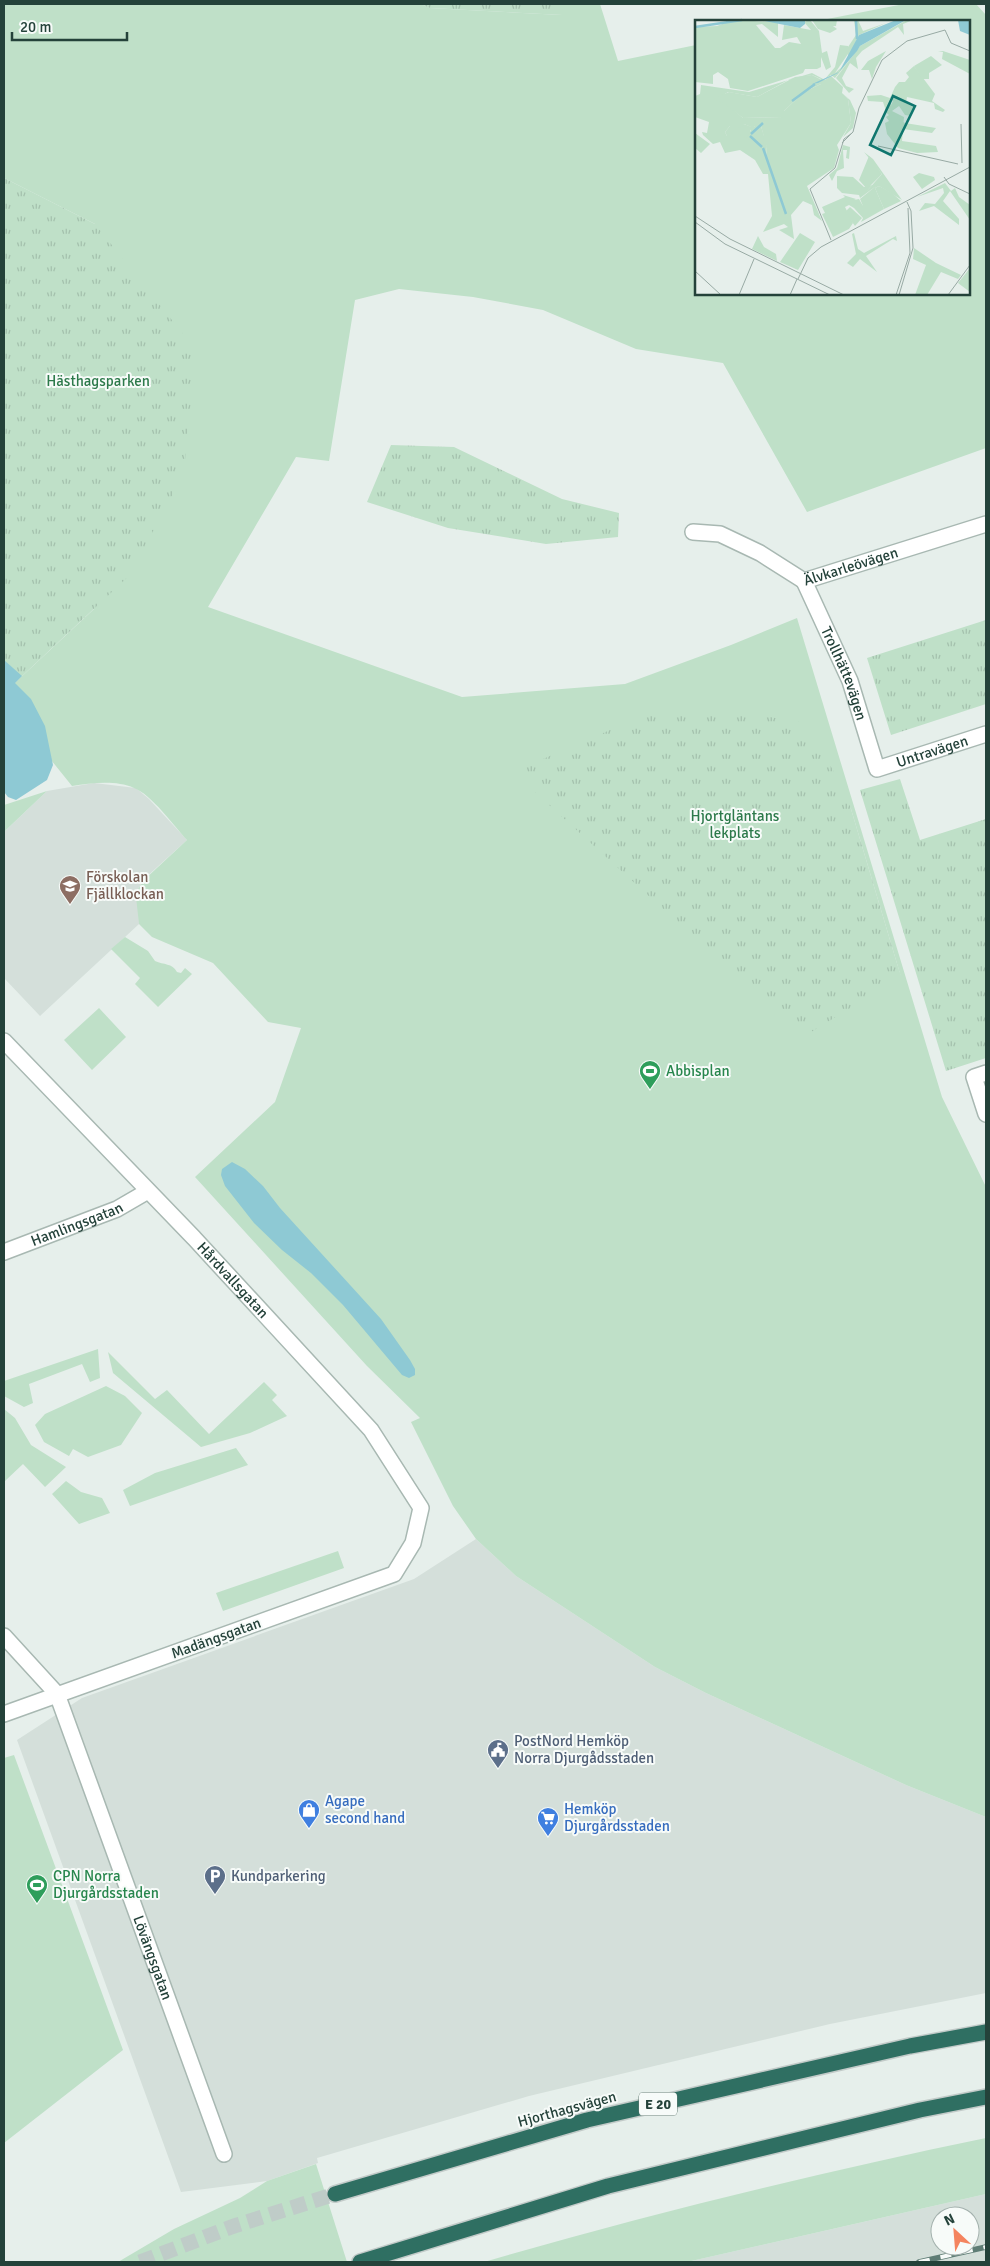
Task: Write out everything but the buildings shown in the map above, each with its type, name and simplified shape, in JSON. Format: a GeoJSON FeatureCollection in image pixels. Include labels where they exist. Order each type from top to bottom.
{"type":"FeatureCollection","features":[{"type":"Feature","properties":{"kind":"highway","name":"Hjorthagsvägen"},"geometry":{"type":"LineString","coordinates":[[335,2194],[587,2120],[901,2048],[986,2032]]}},
{"type":"Feature","properties":{"kind":"highway"},"geometry":{"type":"LineString","coordinates":[[360,2262],[608,2186],[920,2110],[986,2097]]}},
{"type":"Feature","properties":{"kind":"street","name":"Älvkarleövägen"},"geometry":{"type":"LineString","coordinates":[[693,532],[720,534],[760,553],[804,581],[986,524]]}},
{"type":"Feature","properties":{"kind":"street","name":"Trollhättevägen"},"geometry":{"type":"LineString","coordinates":[[804,581],[850,681],[878,769]]}},
{"type":"Feature","properties":{"kind":"street","name":"Untravägen"},"geometry":{"type":"LineString","coordinates":[[878,769],[986,734]]}},
{"type":"Feature","properties":{"kind":"street","name":"Hårdvallsgatan"},"geometry":{"type":"LineString","coordinates":[[4,1041],[148,1191],[371,1430],[421,1508],[413,1543]]}},
{"type":"Feature","properties":{"kind":"street"},"geometry":{"type":"LineString","coordinates":[[980,1075],[986,1114]]}},
{"type":"Feature","properties":{"kind":"street","name":"Hamlingsgatan"},"geometry":{"type":"LineString","coordinates":[[4,1252],[116,1209],[148,1191]]}},
{"type":"Feature","properties":{"kind":"street","name":"Madängsgatan"},"geometry":{"type":"LineString","coordinates":[[4,1714],[394,1574],[413,1543]]}},
{"type":"Feature","properties":{"kind":"street","name":"Lövängsgatan"},"geometry":{"type":"LineString","coordinates":[[4,1636],[57,1694],[224,2154]]}},
{"type":"Feature","properties":{"kind":"shaded area","name":"Förskolan Fjällklockan"},"geometry":{"type":"Polygon","coordinates":[[[94,783],[136,788],[149,799],[187,840],[144,879],[138,889],[139,924],[40,1016],[4,978],[4,832],[47,791],[94,783]]]}},
{"type":"Feature","properties":{"kind":"shaded area"},"geometry":{"type":"Polygon","coordinates":[[[476,1539],[516,1576],[655,1667],[706,1693],[906,1785],[986,1817],[986,1993],[830,2024],[529,2096],[317,2158],[318,2163],[267,2181],[181,2192],[17,1740],[82,1698],[414,1579],[476,1539]]]}},
{"type":"Feature","properties":{"kind":"shaded area"},"geometry":{"type":"Polygon","coordinates":[[[986,2194],[986,2262],[687,2262],[930,2207],[930,2256],[980,2256],[980,2206],[933,2206],[986,2194]]]}},
{"type":"Feature","properties":{"kind":"green space"},"geometry":{"type":"Polygon","coordinates":[[[4,4],[420,4],[430,8],[562,15],[562,4],[600,4],[618,61],[695,45],[695,295],[970,295],[970,20],[822,20],[904,4],[976,4],[986,15],[986,448],[807,512],[723,363],[636,349],[543,310],[473,297],[399,289],[355,300],[329,461],[296,457],[208,607],[462,697],[625,684],[731,645],[797,618],[942,1097],[986,1187],[986,1817],[906,1785],[706,1693],[655,1667],[516,1576],[476,1539],[453,1506],[411,1422],[420,1418],[367,1366],[195,1177],[275,1102],[301,1028],[268,1022],[213,963],[152,937],[139,924],[136,897],[138,889],[144,880],[187,840],[155,803],[141,791],[127,785],[112,783],[72,786],[27,730],[4,693],[94,609],[95,224],[4,178],[4,4]],[[836,785],[901,977],[851,809],[836,785]]]}},
{"type":"Feature","properties":{"kind":"green space"},"geometry":{"type":"Polygon","coordinates":[[[420,4],[562,4],[562,15],[430,8],[420,4]]]}},
{"type":"Feature","properties":{"kind":"green space","name":"Hästhagsparken"},"geometry":{"type":"Polygon","coordinates":[[[4,178],[95,224],[196,350],[184,473],[130,575],[4,693],[4,178]]]}},
{"type":"Feature","properties":{"kind":"green space"},"geometry":{"type":"Polygon","coordinates":[[[391,445],[454,447],[562,499],[619,513],[618,537],[546,544],[448,528],[367,502],[391,445]]]}},
{"type":"Feature","properties":{"kind":"green space"},"geometry":{"type":"Polygon","coordinates":[[[986,620],[986,704],[891,735],[867,658],[986,620]]]}},
{"type":"Feature","properties":{"kind":"green space","name":"Hjortgläntans lekplats"},"geometry":{"type":"Polygon","coordinates":[[[727,710],[806,723],[842,786],[851,809],[901,977],[803,1037],[513,772],[647,714],[727,710]]]}},
{"type":"Feature","properties":{"kind":"green space"},"geometry":{"type":"Polygon","coordinates":[[[900,779],[920,840],[986,819],[986,1058],[946,1071],[860,790],[900,779]]]}},
{"type":"Feature","properties":{"kind":"green space"},"geometry":{"type":"Polygon","coordinates":[[[47,791],[7,829],[4,832],[4,805],[47,791]]]}},
{"type":"Feature","properties":{"kind":"green space"},"geometry":{"type":"Polygon","coordinates":[[[125,937],[148,951],[155,961],[170,966],[181,973],[185,968],[192,974],[158,1007],[135,984],[140,978],[111,949],[125,937]]]}},
{"type":"Feature","properties":{"kind":"green space"},"geometry":{"type":"Polygon","coordinates":[[[99,1008],[126,1037],[92,1070],[64,1040],[99,1008]]]}},
{"type":"Feature","properties":{"kind":"green space"},"geometry":{"type":"Polygon","coordinates":[[[98,1349],[100,1378],[90,1382],[82,1364],[29,1384],[33,1403],[24,1407],[4,1396],[4,1381],[98,1349]]]}},
{"type":"Feature","properties":{"kind":"green space"},"geometry":{"type":"Polygon","coordinates":[[[108,1352],[155,1399],[167,1390],[209,1434],[264,1382],[277,1395],[272,1400],[287,1416],[250,1433],[201,1447],[113,1373],[108,1352]]]}},
{"type":"Feature","properties":{"kind":"green space"},"geometry":{"type":"Polygon","coordinates":[[[106,1386],[125,1396],[142,1413],[121,1445],[88,1457],[73,1449],[69,1456],[44,1442],[35,1425],[45,1414],[106,1386]]]}},
{"type":"Feature","properties":{"kind":"green space"},"geometry":{"type":"Polygon","coordinates":[[[4,1409],[15,1418],[31,1445],[66,1467],[45,1487],[23,1464],[5,1481],[4,1409]]]}},
{"type":"Feature","properties":{"kind":"green space"},"geometry":{"type":"Polygon","coordinates":[[[236,1448],[248,1465],[130,1506],[123,1490],[155,1473],[236,1448]]]}},
{"type":"Feature","properties":{"kind":"green space"},"geometry":{"type":"Polygon","coordinates":[[[66,1481],[81,1492],[102,1498],[110,1513],[79,1524],[52,1494],[66,1481]]]}},
{"type":"Feature","properties":{"kind":"green space"},"geometry":{"type":"Polygon","coordinates":[[[338,1551],[344,1568],[223,1611],[216,1593],[338,1551]]]}},
{"type":"Feature","properties":{"kind":"green space","name":"CPN Norra Djurgårdsstaden"},"geometry":{"type":"Polygon","coordinates":[[[14,1755],[123,2050],[4,2143],[4,1758],[14,1755]]]}},
{"type":"Feature","properties":{"kind":"green space"},"geometry":{"type":"Polygon","coordinates":[[[986,2138],[986,2194],[687,2262],[484,2262],[608,2227],[859,2165],[986,2138]]]}},
{"type":"Feature","properties":{"kind":"green space"},"geometry":{"type":"Polygon","coordinates":[[[316,2164],[347,2262],[118,2262],[174,2229],[240,2198],[267,2181],[316,2164]]]}},
{"type":"Feature","properties":{"kind":"water"},"geometry":{"type":"Polygon","coordinates":[[[4,660],[22,676],[15,683],[31,699],[45,726],[53,765],[47,780],[16,800],[8,797],[4,792],[4,660]]]}},
{"type":"Feature","properties":{"kind":"water"},"geometry":{"type":"Polygon","coordinates":[[[232,1162],[245,1169],[263,1186],[280,1208],[381,1319],[410,1360],[415,1369],[415,1375],[409,1378],[402,1375],[343,1305],[311,1273],[282,1250],[254,1223],[225,1186],[221,1175],[222,1169],[232,1162]]]}},
{"type":"Feature","properties":{"kind":"tunnel"},"geometry":{"type":"LineString","coordinates":[[140,2262],[234,2226],[335,2194]]}},
{"type":"Feature","properties":{"kind":"railway"},"geometry":{"type":"LineString","coordinates":[[919,2262],[986,2247]]}},
{"type":"Feature","properties":{"kind":"place","name":"Förskolan Fjällklockan"},"geometry":{"type":"Point","coordinates":[70,905]}},
{"type":"Feature","properties":{"kind":"place","name":"Abbisplan"},"geometry":{"type":"Point","coordinates":[650,1090]}},
{"type":"Feature","properties":{"kind":"place","name":"PostNord Hemköp Norra Djurgådsstaden"},"geometry":{"type":"Point","coordinates":[498,1769]}},
{"type":"Feature","properties":{"kind":"place","name":"Agape second hand"},"geometry":{"type":"Point","coordinates":[309,1829]}},
{"type":"Feature","properties":{"kind":"place","name":"Hemköp Djurgårdsstaden"},"geometry":{"type":"Point","coordinates":[548,1837]}},
{"type":"Feature","properties":{"kind":"place","name":"Kundparkering"},"geometry":{"type":"Point","coordinates":[215,1895]}},
{"type":"Feature","properties":{"kind":"place","name":"CPN Norra Djurgårdsstaden"},"geometry":{"type":"Point","coordinates":[37,1904]}}]}
